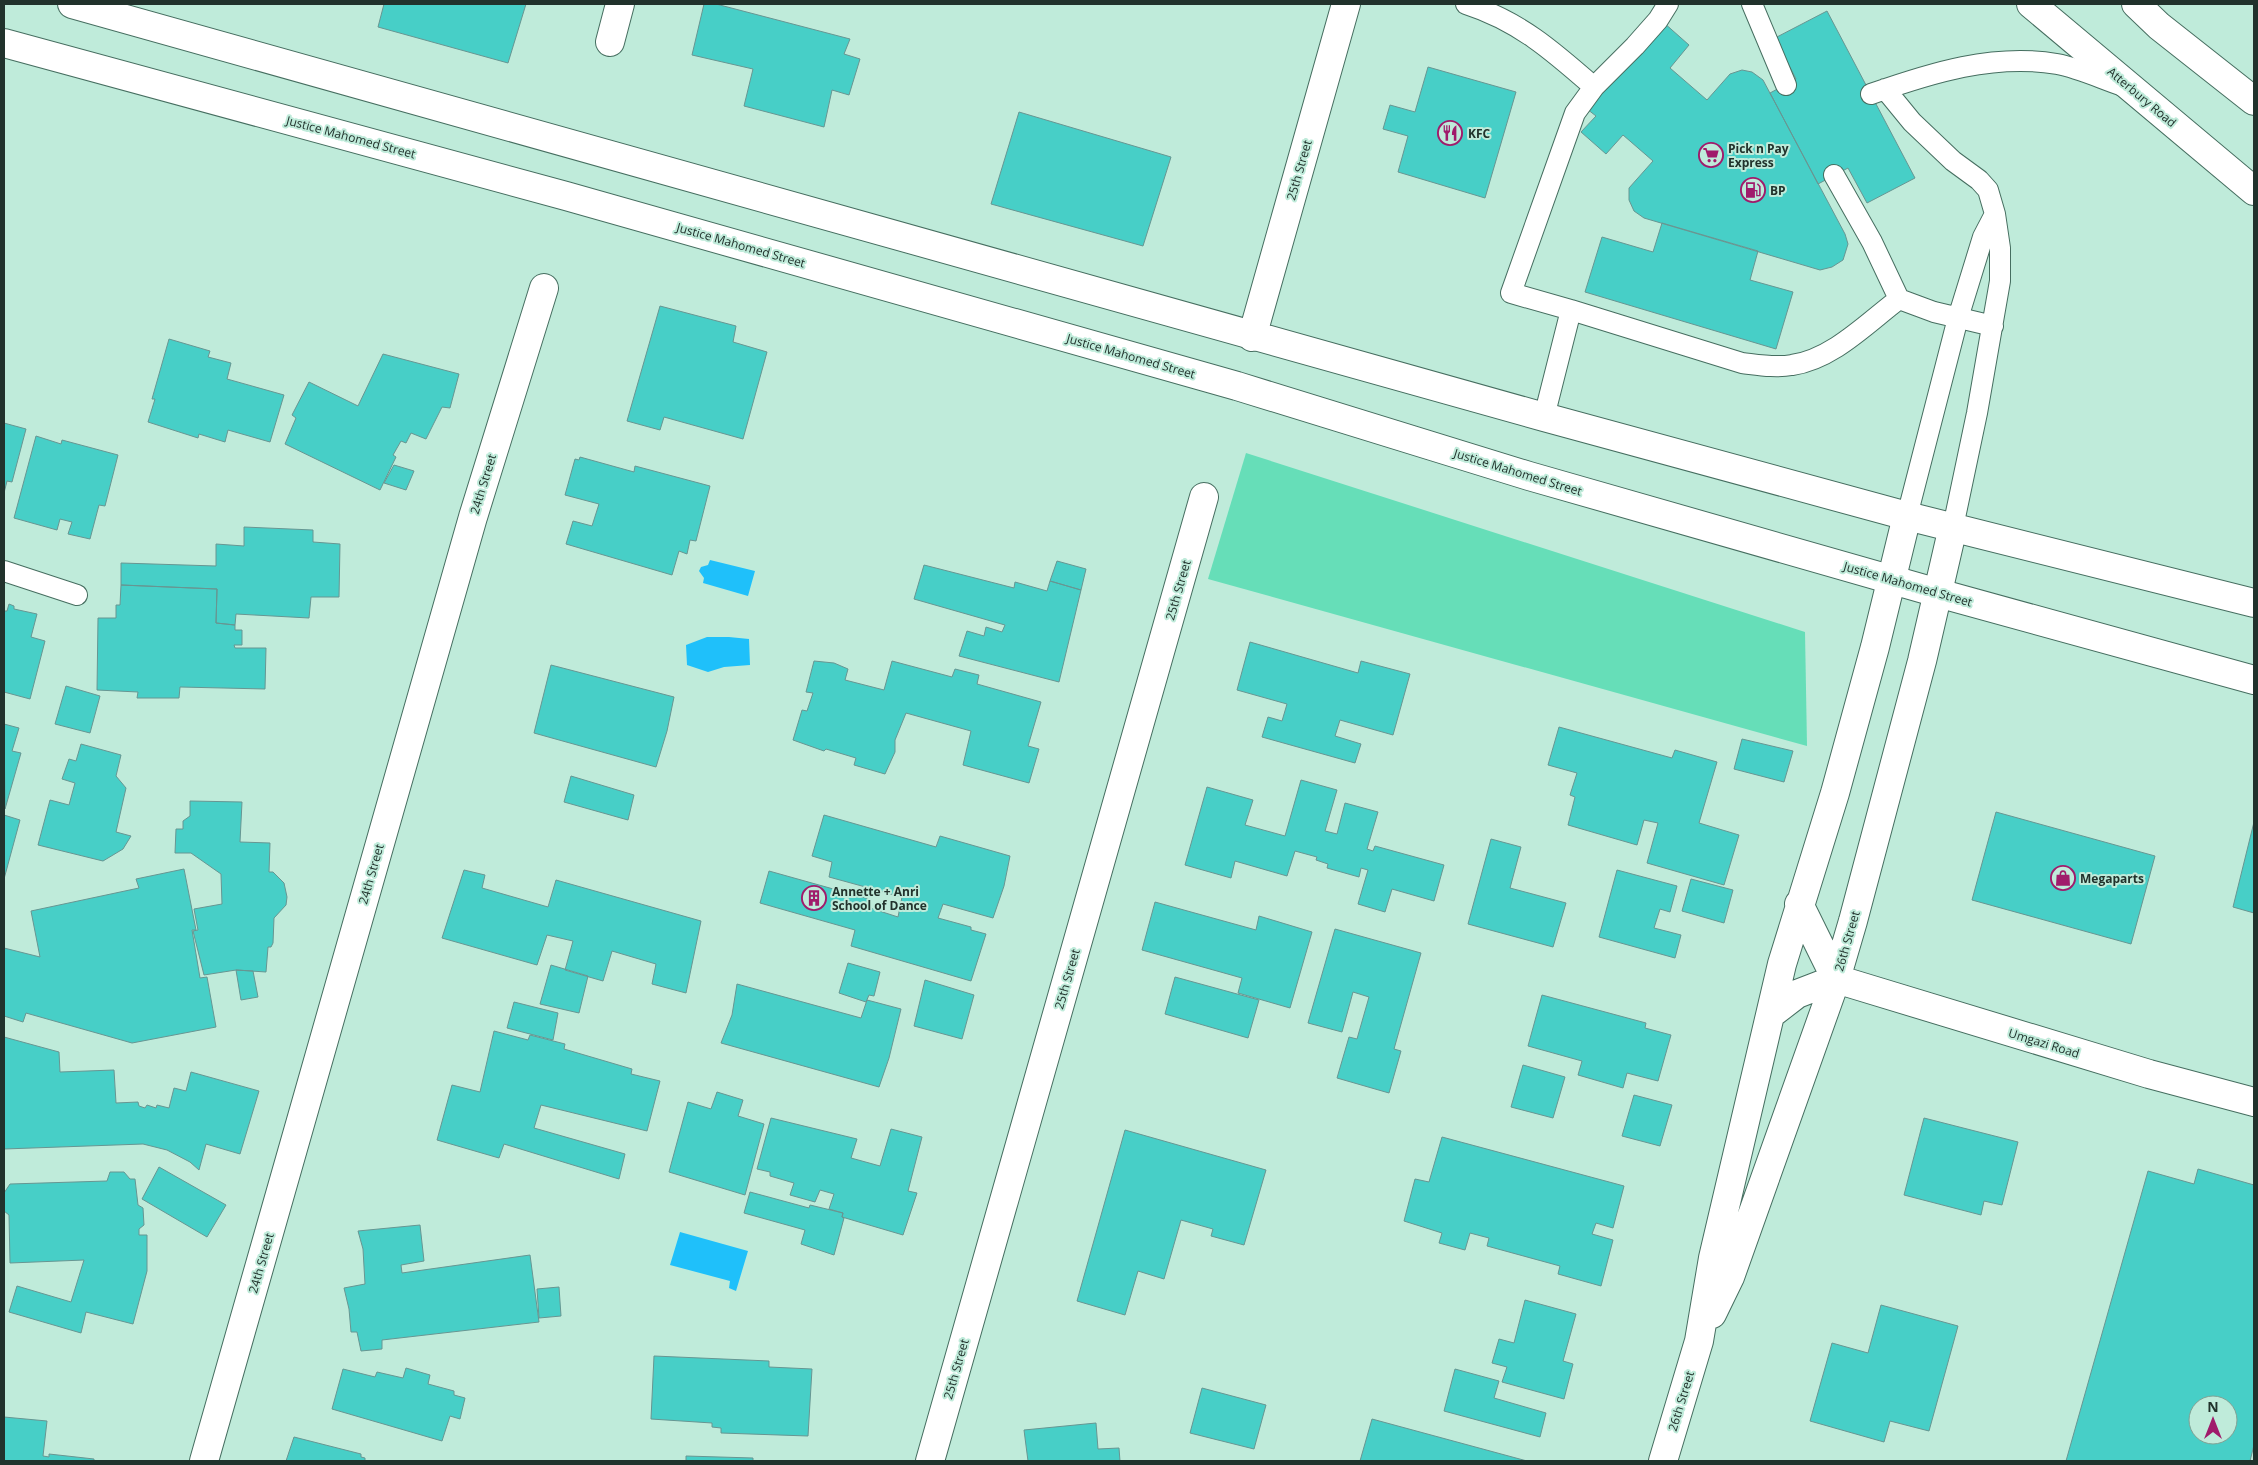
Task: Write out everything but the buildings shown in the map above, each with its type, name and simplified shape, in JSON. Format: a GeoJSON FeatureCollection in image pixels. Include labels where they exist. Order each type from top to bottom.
{"type":"FeatureCollection","features":[{"type":"Feature","properties":{"kind":"street"},"geometry":{"type":"LineString","coordinates":[[72,4],[1544,417],[1906,516],[2254,603]]}},
{"type":"Feature","properties":{"kind":"street"},"geometry":{"type":"LineString","coordinates":[[610,42],[620,4]]}},
{"type":"Feature","properties":{"kind":"street","name":"25th Street"},"geometry":{"type":"LineString","coordinates":[[1252,336],[1346,4]]}},
{"type":"Feature","properties":{"kind":"street","name":"Atterbury Road"},"geometry":{"type":"LineString","coordinates":[[2031,4],[2254,191]]}},
{"type":"Feature","properties":{"kind":"street"},"geometry":{"type":"LineString","coordinates":[[2136,4],[2159,26],[2254,101]]}},
{"type":"Feature","properties":{"kind":"street","name":"Justice Mahomed Street"},"geometry":{"type":"LineString","coordinates":[[4,43],[576,199],[1208,378],[1529,476],[1891,580],[2254,680]]}},
{"type":"Feature","properties":{"kind":"street","name":"24th Street"},"geometry":{"type":"LineString","coordinates":[[204,1461],[470,526],[544,288]]}},
{"type":"Feature","properties":{"kind":"street","name":"25th Street"},"geometry":{"type":"LineString","coordinates":[[930,1461],[1204,497]]}},
{"type":"Feature","properties":{"kind":"street","name":"26th Street"},"geometry":{"type":"LineString","coordinates":[[1663,1461],[1699,1341],[1716,1249],[1782,964],[1835,793],[1876,647],[1906,516]]}},
{"type":"Feature","properties":{"kind":"street","name":"26th Street"},"geometry":{"type":"LineString","coordinates":[[1699,1341],[1730,1277],[1836,979],[1853,921],[1953,528]]}},
{"type":"Feature","properties":{"kind":"street"},"geometry":{"type":"LineString","coordinates":[[1771,1014],[1797,994],[1836,979],[1800,904]]}},
{"type":"Feature","properties":{"kind":"street","name":"Umgazi Road"},"geometry":{"type":"LineString","coordinates":[[1836,979],[2149,1074],[2254,1102]]}},
{"type":"Feature","properties":{"kind":"lane"},"geometry":{"type":"LineString","coordinates":[[1466,4],[1494,13],[1532,35],[1594,87]]}},
{"type":"Feature","properties":{"kind":"lane"},"geometry":{"type":"LineString","coordinates":[[1668,4],[1658,20],[1636,46],[1594,87],[1575,113],[1511,293],[1742,363],[1767,367],[1793,365],[1827,353],[1899,300]]}},
{"type":"Feature","properties":{"kind":"lane"},"geometry":{"type":"LineString","coordinates":[[1752,4],[1786,85]]}},
{"type":"Feature","properties":{"kind":"lane"},"geometry":{"type":"LineString","coordinates":[[1953,528],[1993,326],[2000,281],[2000,248],[1995,214],[1988,190],[1979,180],[1953,161],[1878,91],[1972,64],[2014,61],[2059,64],[2134,90]]}},
{"type":"Feature","properties":{"kind":"lane"},"geometry":{"type":"LineString","coordinates":[[1834,175],[1872,242],[1899,300],[1958,318],[1993,326]]}},
{"type":"Feature","properties":{"kind":"lane"},"geometry":{"type":"LineString","coordinates":[[1906,516],[1958,318],[1983,237],[1995,214]]}},
{"type":"Feature","properties":{"kind":"lane"},"geometry":{"type":"LineString","coordinates":[[1544,417],[1571,310]]}},
{"type":"Feature","properties":{"kind":"lane"},"geometry":{"type":"LineString","coordinates":[[4,571],[77,595]]}},
{"type":"Feature","properties":{"kind":"green space"},"geometry":{"type":"Polygon","coordinates":[[[1246,453],[1805,632],[1807,746],[1208,579],[1246,453]]]}},
{"type":"Feature","properties":{"kind":"water"},"geometry":{"type":"Polygon","coordinates":[[[710,560],[755,571],[748,596],[703,583],[704,578],[699,571],[701,567],[708,565],[710,560]]]}},
{"type":"Feature","properties":{"kind":"water"},"geometry":{"type":"Polygon","coordinates":[[[707,637],[749,639],[750,665],[724,667],[708,672],[687,665],[686,645],[707,637]]]}},
{"type":"Feature","properties":{"kind":"water"},"geometry":{"type":"Polygon","coordinates":[[[680,1232],[748,1251],[736,1291],[729,1288],[730,1281],[670,1265],[680,1232]]]}},
{"type":"Feature","properties":{"kind":"place","name":"KFC"},"geometry":{"type":"Point","coordinates":[1450,133]}},
{"type":"Feature","properties":{"kind":"place","name":"Pick n Pay Express"},"geometry":{"type":"Point","coordinates":[1711,155]}},
{"type":"Feature","properties":{"kind":"place","name":"BP"},"geometry":{"type":"Point","coordinates":[1753,190]}},
{"type":"Feature","properties":{"kind":"place","name":"Megaparts"},"geometry":{"type":"Point","coordinates":[2063,878]}},
{"type":"Feature","properties":{"kind":"place","name":"Annette + Anri School of Dance"},"geometry":{"type":"Point","coordinates":[814,898]}}]}
